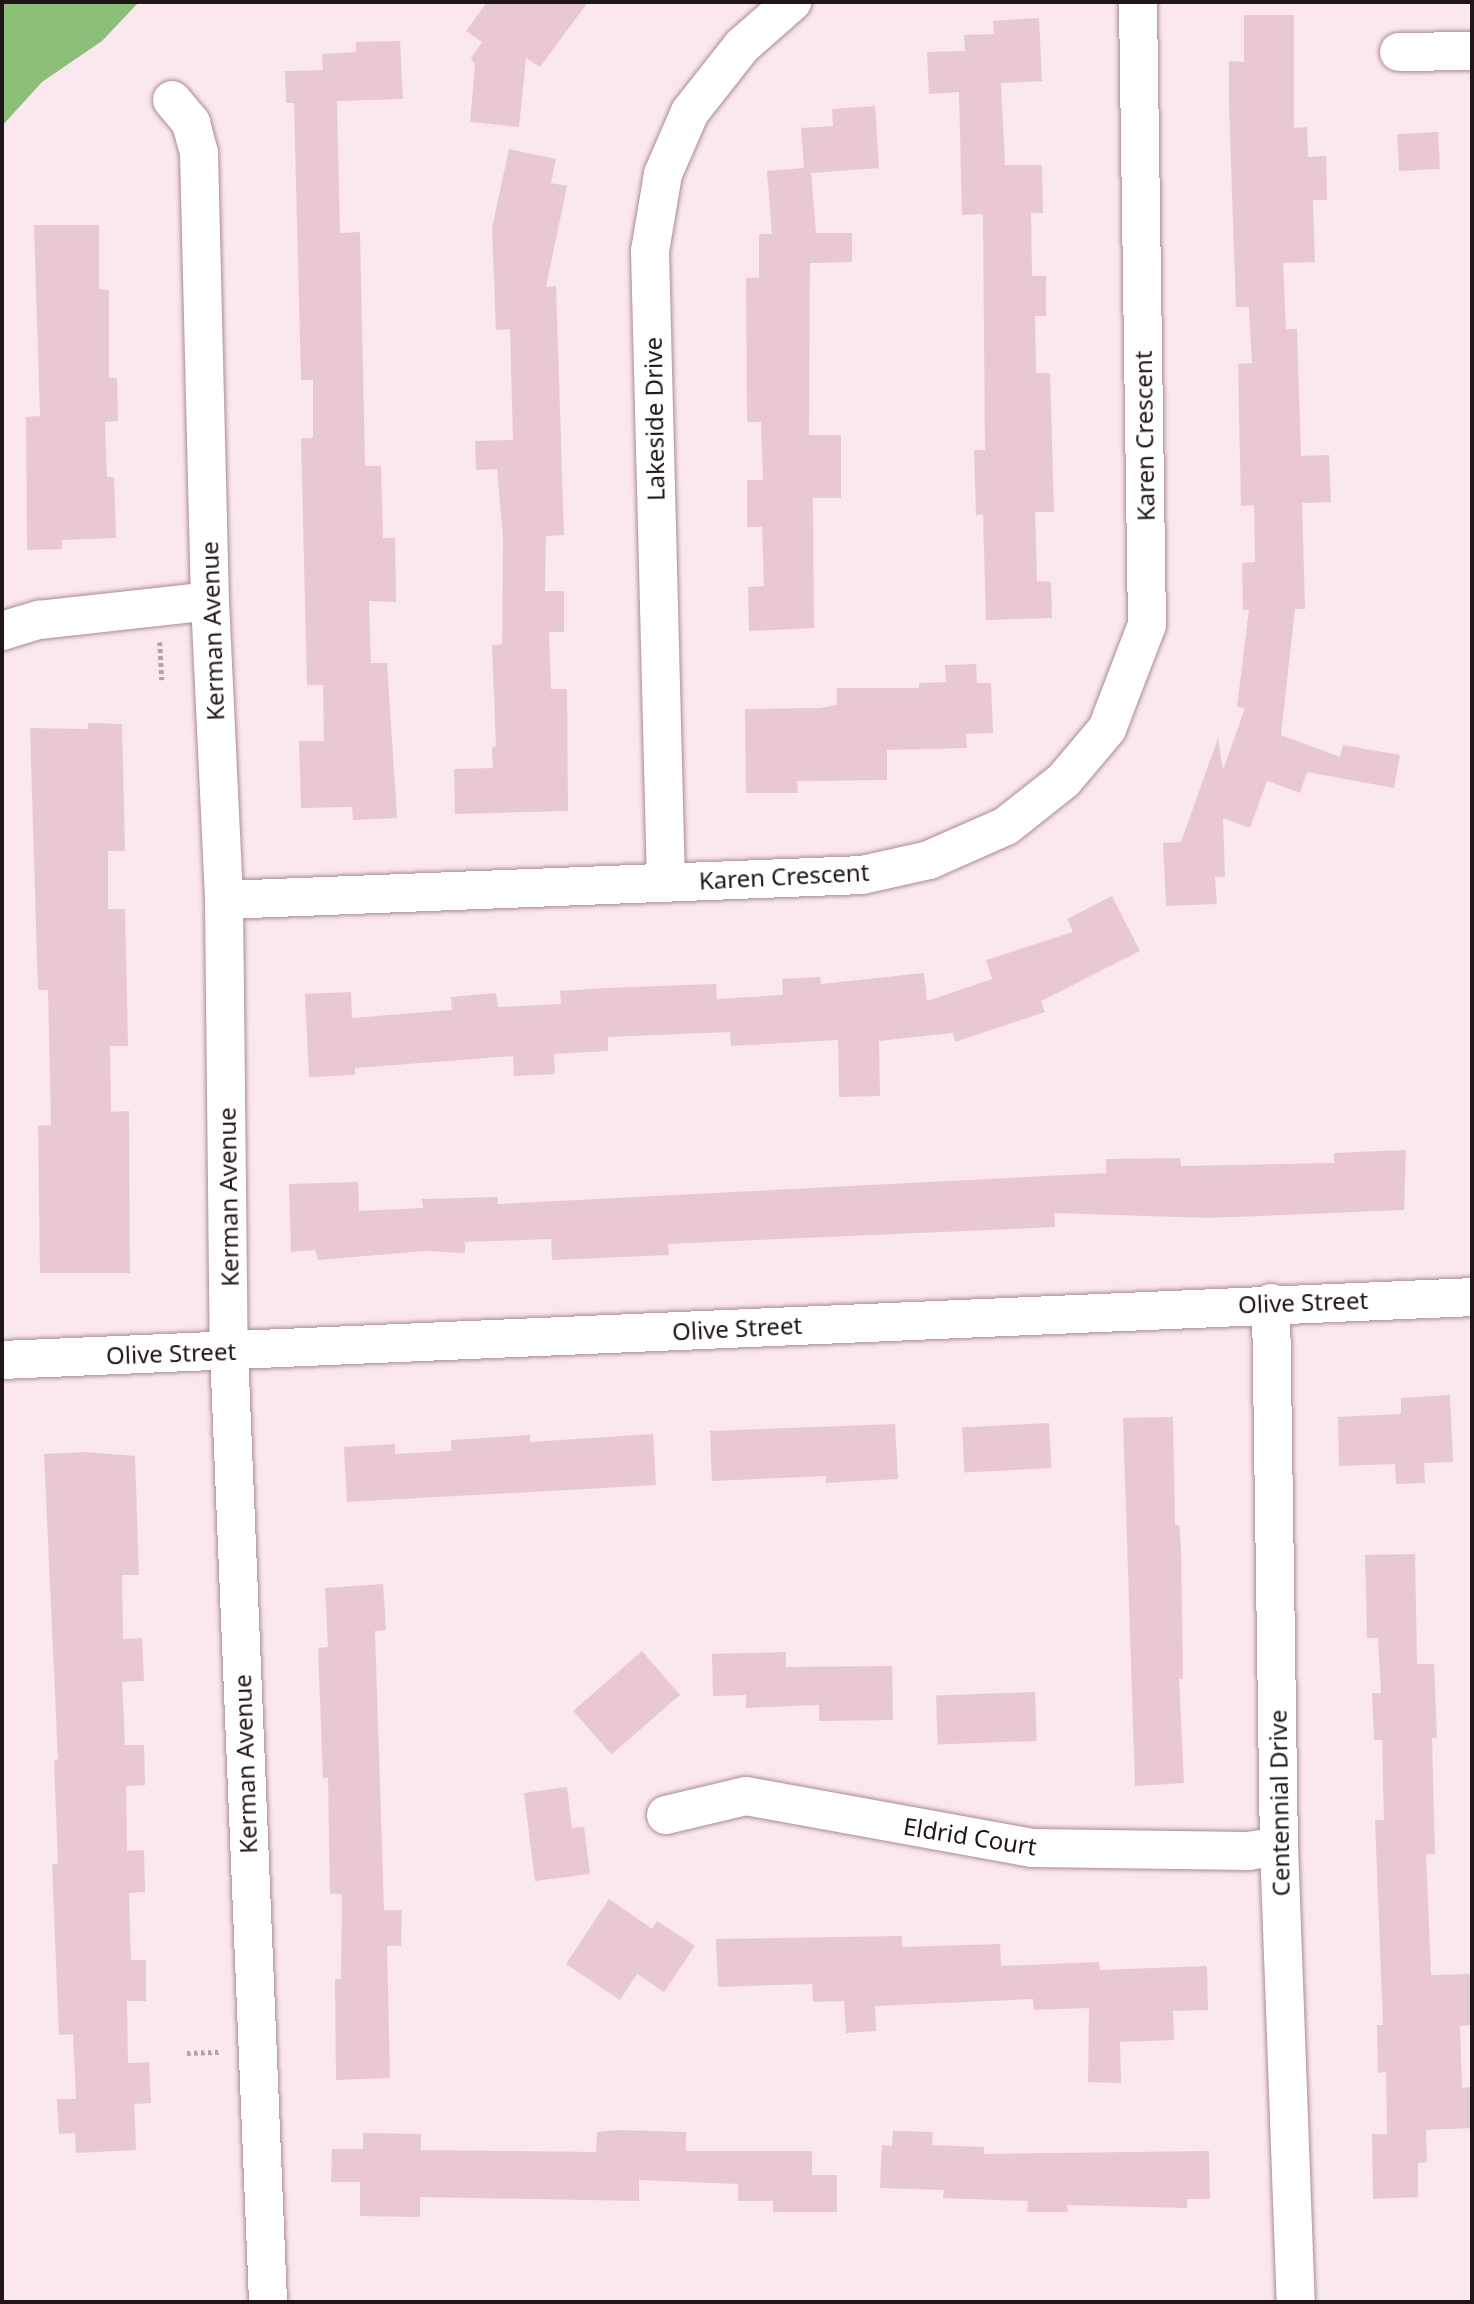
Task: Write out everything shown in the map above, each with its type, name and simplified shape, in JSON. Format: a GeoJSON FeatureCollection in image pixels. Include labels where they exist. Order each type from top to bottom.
{"type":"FeatureCollection","features":[{"type":"Feature","properties":{"kind":"street","name":"Lakeside Drive"},"geometry":{"type":"LineString","coordinates":[[666,883],[650,251],[663,174],[690,112],[742,46],[792,2]]}},
{"type":"Feature","properties":{"kind":"street","name":"Karen Crescent"},"geometry":{"type":"LineString","coordinates":[[224,900],[862,875],[929,860],[1006,826],[1064,780],[1107,729],[1147,625],[1138,2]]}},
{"type":"Feature","properties":{"kind":"street"},"geometry":{"type":"LineString","coordinates":[[1399,52],[1472,51]]}},
{"type":"Feature","properties":{"kind":"street","name":"Kerman Avenue"},"geometry":{"type":"LineString","coordinates":[[172,100],[191,123],[200,153],[210,601],[224,900],[229,1351],[268,2302]]}},
{"type":"Feature","properties":{"kind":"street"},"geometry":{"type":"LineString","coordinates":[[2,631],[39,620],[210,601]]}},
{"type":"Feature","properties":{"kind":"street","name":"Olive Street"},"geometry":{"type":"LineString","coordinates":[[2,1360],[1271,1303],[1472,1297]]}},
{"type":"Feature","properties":{"kind":"street","name":"Centennial Drive"},"geometry":{"type":"LineString","coordinates":[[1271,1303],[1279,1846],[1296,2302]]}},
{"type":"Feature","properties":{"kind":"street","name":"Eldrid Court"},"geometry":{"type":"LineString","coordinates":[[666,1815],[746,1796],[1032,1848],[1248,1851],[1279,1846]]}},
{"type":"Feature","properties":{"kind":"shaded area"},"geometry":{"type":"Polygon","coordinates":[[[2,2],[139,2],[102,41],[42,82],[2,126],[2,2]]]}},
{"type":"Feature","properties":{"kind":"building"},"geometry":{"type":"Polygon","coordinates":[[[487,2],[588,2],[540,67],[526,58],[519,127],[470,122],[475,64],[471,58],[482,42],[466,31],[487,2]]]}},
{"type":"Feature","properties":{"kind":"building"},"geometry":{"type":"Polygon","coordinates":[[[1244,15],[1294,15],[1294,128],[1307,127],[1308,157],[1326,156],[1327,200],[1313,200],[1315,262],[1283,263],[1286,329],[1297,329],[1301,456],[1329,455],[1331,502],[1302,503],[1305,609],[1295,609],[1281,735],[1340,757],[1343,745],[1400,755],[1394,788],[1307,772],[1300,793],[1267,781],[1250,828],[1223,818],[1225,877],[1215,877],[1217,904],[1166,906],[1163,843],[1181,842],[1218,738],[1223,770],[1245,708],[1237,707],[1249,610],[1243,610],[1242,563],[1255,562],[1254,505],[1241,506],[1238,364],[1252,363],[1249,307],[1236,307],[1229,107],[1229,61],[1244,62],[1244,15]]]}},
{"type":"Feature","properties":{"kind":"building"},"geometry":{"type":"Polygon","coordinates":[[[1039,18],[1042,81],[1001,83],[1005,165],[1042,165],[1043,213],[1031,213],[1032,276],[1046,276],[1046,316],[1035,316],[1036,373],[1050,373],[1054,512],[1035,512],[1037,581],[1051,582],[1052,618],[986,620],[983,514],[976,515],[974,450],[985,450],[983,214],[962,215],[959,92],[929,94],[927,52],[965,51],[964,35],[994,34],[993,21],[1039,18]]]}},
{"type":"Feature","properties":{"kind":"building"},"geometry":{"type":"Polygon","coordinates":[[[400,41],[403,99],[337,101],[340,233],[360,232],[365,466],[381,466],[383,538],[395,538],[396,602],[369,601],[371,663],[387,663],[397,818],[353,820],[352,807],[301,808],[299,741],[324,741],[323,685],[307,685],[301,438],[313,438],[313,380],[301,380],[294,103],[286,103],[285,71],[323,70],[322,54],[356,52],[356,42],[400,41]]]}},
{"type":"Feature","properties":{"kind":"building"},"geometry":{"type":"Polygon","coordinates":[[[875,106],[879,168],[811,173],[816,233],[852,233],[852,262],[810,263],[809,435],[841,435],[841,498],[813,498],[814,628],[749,631],[748,587],[764,586],[762,527],[747,527],[747,480],[763,480],[761,422],[747,422],[746,278],[759,278],[759,234],[772,234],[767,171],[804,168],[801,128],[833,126],[832,109],[875,106]]]}},
{"type":"Feature","properties":{"kind":"building"},"geometry":{"type":"Polygon","coordinates":[[[1438,132],[1440,169],[1399,171],[1397,134],[1438,132]]]}},
{"type":"Feature","properties":{"kind":"building"},"geometry":{"type":"Polygon","coordinates":[[[509,149],[556,159],[551,183],[567,186],[546,287],[556,286],[564,535],[546,536],[545,591],[564,591],[564,632],[549,632],[551,689],[567,689],[568,811],[455,814],[454,769],[493,768],[492,747],[496,746],[492,645],[502,644],[503,537],[497,469],[476,470],[475,441],[513,440],[510,329],[496,330],[492,228],[509,149]]]}},
{"type":"Feature","properties":{"kind":"building"},"geometry":{"type":"Polygon","coordinates":[[[34,225],[99,225],[99,289],[109,290],[109,378],[117,378],[118,421],[105,422],[107,477],[114,477],[116,538],[62,540],[62,549],[27,550],[26,417],[40,416],[34,225]]]}},
{"type":"Feature","properties":{"kind":"building"},"geometry":{"type":"Polygon","coordinates":[[[976,664],[977,683],[991,683],[993,733],[966,734],[967,748],[887,750],[887,780],[797,781],[798,793],[746,793],[745,709],[820,708],[837,705],[837,688],[919,688],[919,683],[946,682],[945,665],[976,664]]]}},
{"type":"Feature","properties":{"kind":"building"},"geometry":{"type":"Polygon","coordinates":[[[88,723],[122,724],[125,851],[108,851],[108,909],[125,909],[128,1046],[110,1046],[111,1112],[129,1111],[130,1273],[40,1273],[38,1126],[51,1125],[48,990],[38,990],[30,728],[88,729],[88,723]]]}},
{"type":"Feature","properties":{"kind":"building"},"geometry":{"type":"Polygon","coordinates":[[[1112,896],[1140,951],[1041,1001],[1045,1012],[955,1042],[953,1033],[879,1041],[880,1096],[839,1097],[838,1040],[731,1046],[730,1032],[608,1037],[608,1051],[554,1054],[555,1074],[514,1076],[513,1056],[355,1068],[355,1075],[309,1077],[305,994],[351,992],[352,1018],[452,1010],[451,997],[496,993],[498,1007],[561,1004],[560,991],[716,984],[717,999],[783,995],[782,979],[820,977],[821,984],[924,973],[927,1001],[992,979],[986,960],[1073,932],[1067,919],[1112,896]]]}},
{"type":"Feature","properties":{"kind":"building"},"geometry":{"type":"Polygon","coordinates":[[[1406,1150],[1404,1210],[1208,1218],[1054,1213],[1055,1227],[668,1244],[669,1255],[552,1260],[551,1239],[465,1242],[465,1253],[425,1251],[318,1260],[315,1250],[291,1252],[289,1184],[358,1182],[359,1211],[423,1208],[422,1199],[498,1197],[498,1204],[1106,1173],[1106,1159],[1180,1158],[1181,1166],[1334,1163],[1334,1153],[1406,1150]]]}},
{"type":"Feature","properties":{"kind":"building"},"geometry":{"type":"Polygon","coordinates":[[[1450,1395],[1453,1462],[1424,1463],[1425,1483],[1396,1484],[1395,1464],[1339,1466],[1338,1417],[1401,1414],[1401,1398],[1450,1395]]]}},
{"type":"Feature","properties":{"kind":"building"},"geometry":{"type":"Polygon","coordinates":[[[1173,1417],[1175,1525],[1179,1525],[1181,1547],[1183,1679],[1179,1679],[1184,1783],[1135,1786],[1123,1418],[1173,1417]]]}},
{"type":"Feature","properties":{"kind":"building"},"geometry":{"type":"Polygon","coordinates":[[[1049,1423],[1051,1468],[964,1472],[962,1428],[1049,1423]]]}},
{"type":"Feature","properties":{"kind":"building"},"geometry":{"type":"Polygon","coordinates":[[[895,1424],[898,1479],[826,1483],[826,1476],[712,1481],[710,1431],[895,1424]]]}},
{"type":"Feature","properties":{"kind":"building"},"geometry":{"type":"Polygon","coordinates":[[[653,1434],[656,1485],[347,1502],[344,1447],[395,1444],[395,1454],[451,1451],[451,1440],[530,1435],[530,1442],[653,1434]]]}},
{"type":"Feature","properties":{"kind":"building"},"geometry":{"type":"Polygon","coordinates":[[[85,1452],[135,1456],[139,1575],[122,1575],[123,1639],[142,1638],[144,1681],[122,1682],[125,1745],[144,1745],[145,1785],[126,1786],[127,1851],[144,1850],[145,1892],[129,1893],[131,1960],[146,1960],[146,2001],[127,2001],[128,2063],[149,2062],[151,2103],[134,2104],[136,2150],[76,2153],[75,2133],[59,2134],[57,2099],[76,2099],[73,2034],[59,2035],[52,1864],[58,1864],[54,1760],[58,1759],[44,1454],[85,1452]]]}},
{"type":"Feature","properties":{"kind":"building"},"geometry":{"type":"Polygon","coordinates":[[[1415,1554],[1417,1664],[1434,1664],[1437,1738],[1432,1738],[1435,1854],[1426,1854],[1431,1975],[1472,1974],[1472,2025],[1460,2026],[1462,2088],[1472,2087],[1472,2128],[1426,2130],[1427,2162],[1418,2163],[1418,2197],[1373,2199],[1372,2134],[1387,2134],[1386,2072],[1378,2073],[1377,2025],[1383,2025],[1375,1820],[1384,1820],[1382,1740],[1374,1740],[1372,1693],[1381,1693],[1378,1638],[1367,1638],[1365,1555],[1415,1554]]]}},
{"type":"Feature","properties":{"kind":"building"},"geometry":{"type":"Polygon","coordinates":[[[383,1584],[386,1630],[375,1631],[384,1910],[402,1910],[401,1946],[387,1946],[390,2078],[336,2080],[335,1979],[341,1979],[342,1894],[330,1894],[328,1778],[323,1778],[318,1648],[328,1647],[325,1588],[383,1584]]]}},
{"type":"Feature","properties":{"kind":"building"},"geometry":{"type":"Polygon","coordinates":[[[642,1651],[680,1695],[611,1754],[573,1711],[642,1651]]]}},
{"type":"Feature","properties":{"kind":"building"},"geometry":{"type":"Polygon","coordinates":[[[786,1652],[786,1667],[892,1666],[893,1720],[819,1721],[819,1705],[746,1708],[746,1695],[713,1696],[712,1654],[786,1652]]]}},
{"type":"Feature","properties":{"kind":"building"},"geometry":{"type":"Polygon","coordinates":[[[1035,1692],[1037,1741],[938,1744],[936,1695],[1035,1692]]]}},
{"type":"Feature","properties":{"kind":"building"},"geometry":{"type":"Polygon","coordinates":[[[567,1787],[572,1828],[584,1827],[590,1874],[535,1881],[524,1793],[567,1787]]]}},
{"type":"Feature","properties":{"kind":"building"},"geometry":{"type":"Polygon","coordinates":[[[609,1899],[652,1929],[657,1921],[695,1946],[664,1992],[637,1974],[620,2000],[566,1964],[609,1899]]]}},
{"type":"Feature","properties":{"kind":"building"},"geometry":{"type":"Polygon","coordinates":[[[902,1936],[902,1947],[1000,1944],[1001,1966],[1099,1962],[1100,1970],[1207,1966],[1208,2010],[1173,2011],[1174,2040],[1120,2042],[1121,2083],[1088,2082],[1089,2008],[1034,2010],[1033,1999],[875,2006],[876,2031],[846,2033],[844,2001],[813,2002],[812,1984],[718,1987],[716,1939],[902,1936]]]}},
{"type":"Feature","properties":{"kind":"building"},"geometry":{"type":"Polygon","coordinates":[[[893,2131],[933,2132],[932,2145],[984,2147],[984,2154],[1209,2151],[1210,2199],[1187,2199],[1187,2208],[1067,2205],[1068,2212],[1027,2212],[1028,2201],[943,2198],[944,2190],[880,2188],[882,2145],[892,2146],[893,2131]]]}},
{"type":"Feature","properties":{"kind":"building"},"geometry":{"type":"Polygon","coordinates":[[[597,2132],[686,2132],[686,2151],[812,2151],[812,2175],[837,2175],[837,2212],[773,2212],[773,2201],[738,2201],[738,2184],[639,2180],[639,2201],[420,2197],[420,2217],[360,2216],[360,2182],[331,2182],[332,2149],[363,2149],[363,2133],[421,2134],[421,2150],[596,2152],[597,2132]]]}}]}
